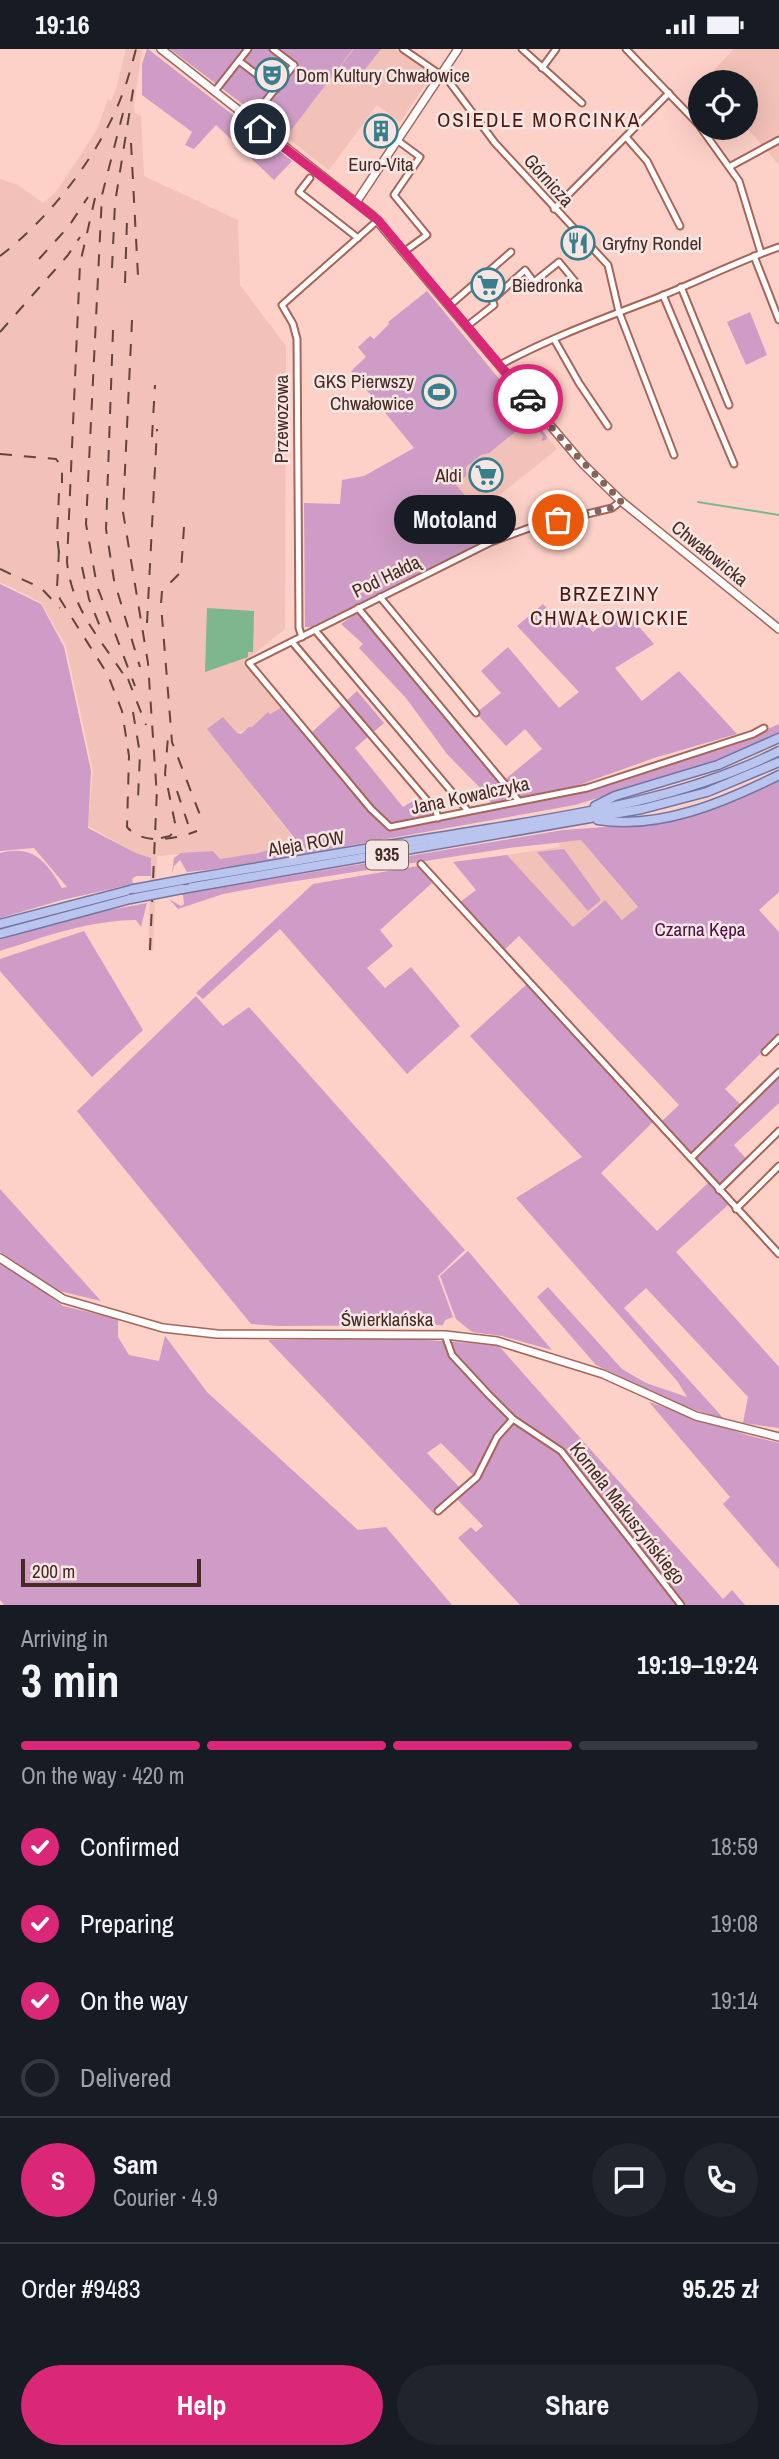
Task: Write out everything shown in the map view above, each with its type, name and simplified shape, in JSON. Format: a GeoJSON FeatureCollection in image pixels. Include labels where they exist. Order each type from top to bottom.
{"type":"FeatureCollection","features":[{"type":"Feature","properties":{"kind":"main road"},"geometry":{"type":"LineString","coordinates":[[588,815],[615,796],[725,762],[779,737]]}},
{"type":"Feature","properties":{"kind":"main road","name":"Aleja ROW"},"geometry":{"type":"LineString","coordinates":[[0,924],[134,889],[588,815],[684,789],[735,771],[779,751]]}},
{"type":"Feature","properties":{"kind":"main road","name":"Aleja ROW"},"geometry":{"type":"LineString","coordinates":[[0,934],[130,899],[689,797],[779,762]]}},
{"type":"Feature","properties":{"kind":"main road"},"geometry":{"type":"LineString","coordinates":[[588,815],[617,823],[666,817],[719,801],[779,775]]}},
{"type":"Feature","properties":{"kind":"street","name":"Chwałowicka"},"geometry":{"type":"LineString","coordinates":[[161,49],[378,220],[571,450],[621,501],[779,629]]}},
{"type":"Feature","properties":{"kind":"street"},"geometry":{"type":"LineString","coordinates":[[215,91],[248,49]]}},
{"type":"Feature","properties":{"kind":"street"},"geometry":{"type":"LineString","coordinates":[[250,121],[294,65],[273,49]]}},
{"type":"Feature","properties":{"kind":"street","name":"Górnicza"},"geometry":{"type":"LineString","coordinates":[[403,49],[441,75],[495,143],[608,265],[619,312],[674,455]]}},
{"type":"Feature","properties":{"kind":"street"},"geometry":{"type":"LineString","coordinates":[[357,201],[458,49]]}},
{"type":"Feature","properties":{"kind":"street"},"geometry":{"type":"LineString","coordinates":[[522,49],[582,103]]}},
{"type":"Feature","properties":{"kind":"street"},"geometry":{"type":"LineString","coordinates":[[542,68],[556,49]]}},
{"type":"Feature","properties":{"kind":"street"},"geometry":{"type":"LineString","coordinates":[[626,49],[688,113]]}},
{"type":"Feature","properties":{"kind":"street"},"geometry":{"type":"LineString","coordinates":[[239,61],[276,89]]}},
{"type":"Feature","properties":{"kind":"street"},"geometry":{"type":"LineString","coordinates":[[554,209],[669,93]]}},
{"type":"Feature","properties":{"kind":"street"},"geometry":{"type":"LineString","coordinates":[[626,137],[647,161],[680,226]]}},
{"type":"Feature","properties":{"kind":"street"},"geometry":{"type":"LineString","coordinates":[[397,140],[420,157],[394,195],[427,235],[405,251]]}},
{"type":"Feature","properties":{"kind":"street"},"geometry":{"type":"LineString","coordinates":[[711,140],[739,181],[761,253]]}},
{"type":"Feature","properties":{"kind":"street"},"geometry":{"type":"LineString","coordinates":[[730,166],[779,140]]}},
{"type":"Feature","properties":{"kind":"street"},"geometry":{"type":"LineString","coordinates":[[310,177],[299,192],[358,238]]}},
{"type":"Feature","properties":{"kind":"street","name":"Przewozowa"},"geometry":{"type":"LineString","coordinates":[[302,637],[299,628],[297,339],[293,324],[282,305],[378,220]]}},
{"type":"Feature","properties":{"kind":"street"},"geometry":{"type":"LineString","coordinates":[[500,365],[554,339],[779,247]]}},
{"type":"Feature","properties":{"kind":"street"},"geometry":{"type":"LineString","coordinates":[[450,305],[511,252]]}},
{"type":"Feature","properties":{"kind":"street"},"geometry":{"type":"LineString","coordinates":[[754,256],[779,320]]}},
{"type":"Feature","properties":{"kind":"street"},"geometry":{"type":"LineString","coordinates":[[467,326],[494,305],[492,300],[525,270],[536,285],[559,263],[578,285]]}},
{"type":"Feature","properties":{"kind":"street"},"geometry":{"type":"LineString","coordinates":[[681,286],[729,405]]}},
{"type":"Feature","properties":{"kind":"street"},"geometry":{"type":"LineString","coordinates":[[663,295],[734,464]]}},
{"type":"Feature","properties":{"kind":"street"},"geometry":{"type":"LineString","coordinates":[[554,339],[608,426]]}},
{"type":"Feature","properties":{"kind":"street","name":"Pod Hałdą"},"geometry":{"type":"LineString","coordinates":[[249,663],[500,538],[558,520],[612,508],[621,501]]}},
{"type":"Feature","properties":{"kind":"street"},"geometry":{"type":"LineString","coordinates":[[380,597],[477,713]]}},
{"type":"Feature","properties":{"kind":"street"},"geometry":{"type":"LineString","coordinates":[[358,608],[518,800]]}},
{"type":"Feature","properties":{"kind":"street"},"geometry":{"type":"LineString","coordinates":[[315,629],[468,811]]}},
{"type":"Feature","properties":{"kind":"street"},"geometry":{"type":"LineString","coordinates":[[293,643],[436,811],[438,818]]}},
{"type":"Feature","properties":{"kind":"street","name":"Jana Kowalczyka"},"geometry":{"type":"LineString","coordinates":[[249,663],[390,828],[587,788],[753,734],[764,728]]}},
{"type":"Feature","properties":{"kind":"street"},"geometry":{"type":"LineString","coordinates":[[421,864],[779,1254]]}},
{"type":"Feature","properties":{"kind":"street"},"geometry":{"type":"LineString","coordinates":[[765,1052],[779,1038]]}},
{"type":"Feature","properties":{"kind":"street"},"geometry":{"type":"LineString","coordinates":[[691,1158],[779,1072]]}},
{"type":"Feature","properties":{"kind":"street"},"geometry":{"type":"LineString","coordinates":[[719,1190],[779,1131]]}},
{"type":"Feature","properties":{"kind":"street"},"geometry":{"type":"LineString","coordinates":[[736,1209],[779,1166]]}},
{"type":"Feature","properties":{"kind":"street","name":"Świerklańska"},"geometry":{"type":"LineString","coordinates":[[0,1258],[63,1299],[170,1330],[217,1334],[445,1335],[484,1339],[526,1348],[603,1374],[696,1416],[777,1436]]}},
{"type":"Feature","properties":{"kind":"street","name":"Kornela Makuszyńskiego"},"geometry":{"type":"LineString","coordinates":[[445,1335],[452,1355],[513,1419],[561,1451],[681,1605]]}},
{"type":"Feature","properties":{"kind":"street"},"geometry":{"type":"LineString","coordinates":[[438,1511],[477,1477],[499,1435],[513,1419]]}},
{"type":"Feature","properties":{"kind":"shaded area"},"geometry":{"type":"Polygon","coordinates":[[[126,49],[142,50],[134,105],[135,113],[141,116],[144,176],[238,220],[240,285],[286,346],[285,629],[242,663],[281,708],[252,727],[237,733],[255,790],[297,842],[258,853],[220,859],[213,851],[157,856],[153,951],[148,951],[151,858],[136,853],[88,826],[93,771],[66,646],[41,602],[0,582],[0,179],[18,185],[43,203],[56,192],[97,130],[108,99],[111,101],[116,89],[126,49]]]}},
{"type":"Feature","properties":{"kind":"shaded area"},"geometry":{"type":"Polygon","coordinates":[[[353,49],[395,49],[432,74],[400,122],[377,105],[329,170],[286,137],[353,49]]]}},
{"type":"Feature","properties":{"kind":"shaded area"},"geometry":{"type":"Polygon","coordinates":[[[734,49],[779,49],[779,165],[757,140],[758,70],[714,70],[734,49]]]}},
{"type":"Feature","properties":{"kind":"shaded area"},"geometry":{"type":"Polygon","coordinates":[[[527,413],[557,449],[471,518],[441,481],[527,413]]]}},
{"type":"Feature","properties":{"kind":"shaded area"},"geometry":{"type":"Polygon","coordinates":[[[207,608],[254,611],[253,652],[248,652],[248,657],[205,672],[207,608]]]}},
{"type":"Feature","properties":{"kind":"shaded area"},"geometry":{"type":"Polygon","coordinates":[[[581,840],[638,908],[622,920],[604,900],[573,927],[507,855],[560,847],[559,842],[581,840]]]}},
{"type":"Feature","properties":{"kind":"green space"},"geometry":{"type":"Polygon","coordinates":[[[147,49],[292,161],[274,180],[216,125],[194,149],[185,145],[192,132],[142,95],[142,64],[147,49]]]}},
{"type":"Feature","properties":{"kind":"green space"},"geometry":{"type":"Polygon","coordinates":[[[170,49],[353,49],[286,137],[170,49]]]}},
{"type":"Feature","properties":{"kind":"green space"},"geometry":{"type":"Polygon","coordinates":[[[354,49],[381,49],[356,81],[340,67],[354,49]]]}},
{"type":"Feature","properties":{"kind":"green space"},"geometry":{"type":"Polygon","coordinates":[[[427,291],[527,413],[529,412],[547,437],[546,440],[541,441],[543,436],[530,420],[489,453],[481,455],[466,467],[466,476],[456,485],[474,506],[468,514],[489,539],[311,627],[305,627],[304,503],[340,504],[342,480],[364,476],[414,448],[351,371],[366,357],[358,347],[370,336],[374,339],[388,322],[427,291]]]}},
{"type":"Feature","properties":{"kind":"green space"},"geometry":{"type":"Polygon","coordinates":[[[750,312],[767,355],[746,365],[727,322],[750,312]]]}},
{"type":"Feature","properties":{"kind":"green space"},"geometry":{"type":"Polygon","coordinates":[[[0,584],[41,604],[64,647],[91,771],[88,828],[151,858],[151,876],[136,876],[132,879],[133,884],[0,918],[0,853],[22,851],[38,857],[51,870],[62,888],[67,887],[34,848],[0,851],[0,584]]]}},
{"type":"Feature","properties":{"kind":"green space"},"geometry":{"type":"Polygon","coordinates":[[[543,604],[564,627],[581,618],[593,632],[623,608],[654,644],[615,668],[642,701],[679,671],[737,734],[654,758],[576,786],[491,803],[485,793],[447,754],[406,698],[359,648],[363,644],[341,624],[357,613],[503,781],[542,749],[525,729],[506,746],[476,713],[501,693],[481,671],[508,647],[559,708],[579,692],[517,626],[543,604]]]}},
{"type":"Feature","properties":{"kind":"green space"},"geometry":{"type":"Polygon","coordinates":[[[357,691],[384,723],[355,748],[403,807],[418,798],[438,818],[386,827],[389,830],[578,792],[779,724],[779,734],[724,759],[575,805],[231,867],[187,872],[180,860],[174,866],[172,874],[174,858],[181,853],[213,851],[220,859],[258,853],[297,841],[207,729],[223,717],[241,734],[268,712],[270,714],[281,708],[312,744],[312,732],[357,691]]]}},
{"type":"Feature","properties":{"kind":"green space","name":"Czarna Kępa"},"geometry":{"type":"Polygon","coordinates":[[[779,779],[779,892],[759,910],[779,932],[779,1035],[725,1089],[743,1107],[779,1072],[779,1103],[734,1145],[748,1161],[721,1188],[661,1122],[679,1105],[519,936],[503,951],[459,903],[476,890],[453,862],[507,855],[573,927],[605,900],[622,920],[638,907],[581,840],[509,848],[277,884],[223,894],[178,909],[169,899],[181,906],[184,904],[183,894],[563,830],[647,824],[779,779]]]}},
{"type":"Feature","properties":{"kind":"green space"},"geometry":{"type":"Polygon","coordinates":[[[564,849],[601,900],[588,911],[537,852],[564,849]]]}},
{"type":"Feature","properties":{"kind":"green space"},"geometry":{"type":"Polygon","coordinates":[[[418,866],[432,883],[380,930],[393,946],[367,968],[385,988],[411,967],[460,1026],[407,1074],[280,929],[203,999],[196,993],[313,884],[418,866]]]}},
{"type":"Feature","properties":{"kind":"green space"},"geometry":{"type":"Polygon","coordinates":[[[147,903],[141,927],[136,920],[102,923],[67,930],[0,951],[0,940],[88,914],[147,903]]]}},
{"type":"Feature","properties":{"kind":"green space"},"geometry":{"type":"Polygon","coordinates":[[[84,931],[143,1030],[92,1077],[0,971],[0,959],[84,931]]]}},
{"type":"Feature","properties":{"kind":"green space"},"geometry":{"type":"Polygon","coordinates":[[[527,984],[653,1122],[601,1173],[657,1231],[709,1182],[728,1205],[676,1252],[779,1367],[779,1428],[743,1423],[748,1397],[646,1288],[624,1308],[725,1420],[684,1406],[596,1365],[537,1297],[548,1287],[622,1369],[646,1383],[687,1397],[678,1382],[516,1198],[582,1157],[470,1036],[527,984]]]}},
{"type":"Feature","properties":{"kind":"green space"},"geometry":{"type":"Polygon","coordinates":[[[196,996],[223,1026],[249,1007],[465,1250],[438,1276],[453,1317],[445,1320],[443,1325],[251,1324],[77,1111],[196,996]]]}},
{"type":"Feature","properties":{"kind":"green space"},"geometry":{"type":"Polygon","coordinates":[[[0,1189],[101,1301],[59,1291],[0,1252],[0,1189]]]}},
{"type":"Feature","properties":{"kind":"green space"},"geometry":{"type":"Polygon","coordinates":[[[468,1251],[552,1350],[502,1336],[472,1332],[456,1319],[440,1276],[468,1251]]]}},
{"type":"Feature","properties":{"kind":"green space"},"geometry":{"type":"Polygon","coordinates":[[[0,1259],[63,1306],[118,1319],[118,1337],[129,1355],[159,1361],[165,1336],[207,1392],[358,1530],[386,1527],[452,1605],[4,1605],[0,1600],[0,1259]]]}},
{"type":"Feature","properties":{"kind":"green space"},"geometry":{"type":"Polygon","coordinates":[[[399,1338],[498,1345],[723,1599],[732,1590],[745,1605],[520,1605],[458,1538],[471,1527],[476,1532],[483,1526],[454,1496],[433,1513],[268,1340],[399,1338]],[[441,1443],[427,1453],[461,1489],[474,1476],[441,1443]]]}},
{"type":"Feature","properties":{"kind":"green space"},"geometry":{"type":"Polygon","coordinates":[[[649,1402],[779,1443],[779,1569],[723,1504],[730,1497],[649,1402]]]}},
{"type":"Feature","properties":{"kind":"waterway"},"geometry":{"type":"LineString","coordinates":[[698,502],[779,515]]}},
{"type":"Feature","properties":{"kind":"railway"},"geometry":{"type":"LineString","coordinates":[[0,256],[19,241],[55,204],[87,162],[112,117],[126,84],[136,49]]}},
{"type":"Feature","properties":{"kind":"railway"},"geometry":{"type":"LineString","coordinates":[[112,268],[115,203],[134,84]]}},
{"type":"Feature","properties":{"kind":"railway"},"geometry":{"type":"LineString","coordinates":[[123,113],[102,195],[86,524],[97,586],[135,686]]}},
{"type":"Feature","properties":{"kind":"railway"},"geometry":{"type":"LineString","coordinates":[[131,143],[138,276]]}},
{"type":"Feature","properties":{"kind":"railway"},"geometry":{"type":"LineString","coordinates":[[39,259],[69,226],[88,197]]}},
{"type":"Feature","properties":{"kind":"railway"},"geometry":{"type":"LineString","coordinates":[[95,198],[80,264],[67,562],[70,579],[82,610],[127,680]]}},
{"type":"Feature","properties":{"kind":"railway"},"geometry":{"type":"LineString","coordinates":[[125,283],[127,220]]}},
{"type":"Feature","properties":{"kind":"railway"},"geometry":{"type":"LineString","coordinates":[[0,332],[68,255],[80,237]]}},
{"type":"Feature","properties":{"kind":"railway"},"geometry":{"type":"LineString","coordinates":[[132,320],[123,512],[148,663],[157,797]]}},
{"type":"Feature","properties":{"kind":"railway"},"geometry":{"type":"LineString","coordinates":[[113,330],[106,529],[114,580],[140,667]]}},
{"type":"Feature","properties":{"kind":"railway"},"geometry":{"type":"LineString","coordinates":[[152,437],[155,385]]}},
{"type":"Feature","properties":{"kind":"railway"},"geometry":{"type":"LineString","coordinates":[[147,623],[157,429]]}},
{"type":"Feature","properties":{"kind":"railway"},"geometry":{"type":"LineString","coordinates":[[0,454],[56,459],[62,467],[62,483]]}},
{"type":"Feature","properties":{"kind":"railway"},"geometry":{"type":"LineString","coordinates":[[59,493],[59,553]]}},
{"type":"Feature","properties":{"kind":"railway"},"geometry":{"type":"LineString","coordinates":[[184,527],[181,572],[162,591],[161,604],[172,742],[200,815]]}},
{"type":"Feature","properties":{"kind":"railway"},"geometry":{"type":"LineString","coordinates":[[59,550],[57,588],[60,599],[108,675],[122,711],[129,756],[127,827],[134,833],[151,839],[170,838],[197,831]]}},
{"type":"Feature","properties":{"kind":"railway"},"geometry":{"type":"LineString","coordinates":[[82,567],[89,599],[103,634]]}},
{"type":"Feature","properties":{"kind":"railway"},"geometry":{"type":"LineString","coordinates":[[0,569],[41,588],[60,608]]}},
{"type":"Feature","properties":{"kind":"railway"},"geometry":{"type":"LineString","coordinates":[[128,679],[146,725]]}},
{"type":"Feature","properties":{"kind":"railway"},"geometry":{"type":"LineString","coordinates":[[133,712],[140,754],[138,798]]}},
{"type":"Feature","properties":{"kind":"railway"},"geometry":{"type":"LineString","coordinates":[[161,838],[170,836],[176,828],[165,774],[168,737]]}},
{"type":"Feature","properties":{"kind":"railway"},"geometry":{"type":"LineString","coordinates":[[150,950],[157,789]]}},
{"type":"Feature","properties":{"kind":"railway"},"geometry":{"type":"LineString","coordinates":[[177,791],[188,824]]}},
{"type":"Feature","properties":{"kind":"way so far"},"geometry":{"type":"LineString","coordinates":[[528,399],[583,464],[621,501],[612,508],[558,520]]}},
{"type":"Feature","properties":{"kind":"place","name":"Dom Kultury Chwałowice"},"geometry":{"type":"Point","coordinates":[272,75]}},
{"type":"Feature","properties":{"kind":"place","name":"Euro-Vita"},"geometry":{"type":"Point","coordinates":[381,131]}},
{"type":"Feature","properties":{"kind":"place","name":"Gryfny Rondel"},"geometry":{"type":"Point","coordinates":[578,243]}},
{"type":"Feature","properties":{"kind":"place","name":"Biedronka"},"geometry":{"type":"Point","coordinates":[488,285]}},
{"type":"Feature","properties":{"kind":"place","name":"GKS Pierwszy Chwałowice"},"geometry":{"type":"Point","coordinates":[439,392]}},
{"type":"Feature","properties":{"kind":"place","name":"Aldi"},"geometry":{"type":"Point","coordinates":[486,475]}},
{"type":"Feature","properties":{"kind":"place","name":"Motoland"},"geometry":{"type":"Point","coordinates":[558,520]}},
{"type":"Feature","properties":{"kind":"district","name":"OSIEDLE MORCINKA"},"geometry":{"type":"Point","coordinates":[539,120]}},
{"type":"Feature","properties":{"kind":"district","name":"BRZEZINY CHWAŁOWICKIE"},"geometry":{"type":"Point","coordinates":[610,606]}},
{"type":"Feature","properties":{"kind":"route"},"geometry":{"type":"LineString","coordinates":[[260,129],[357,201],[378,220],[528,399]]}}]}
